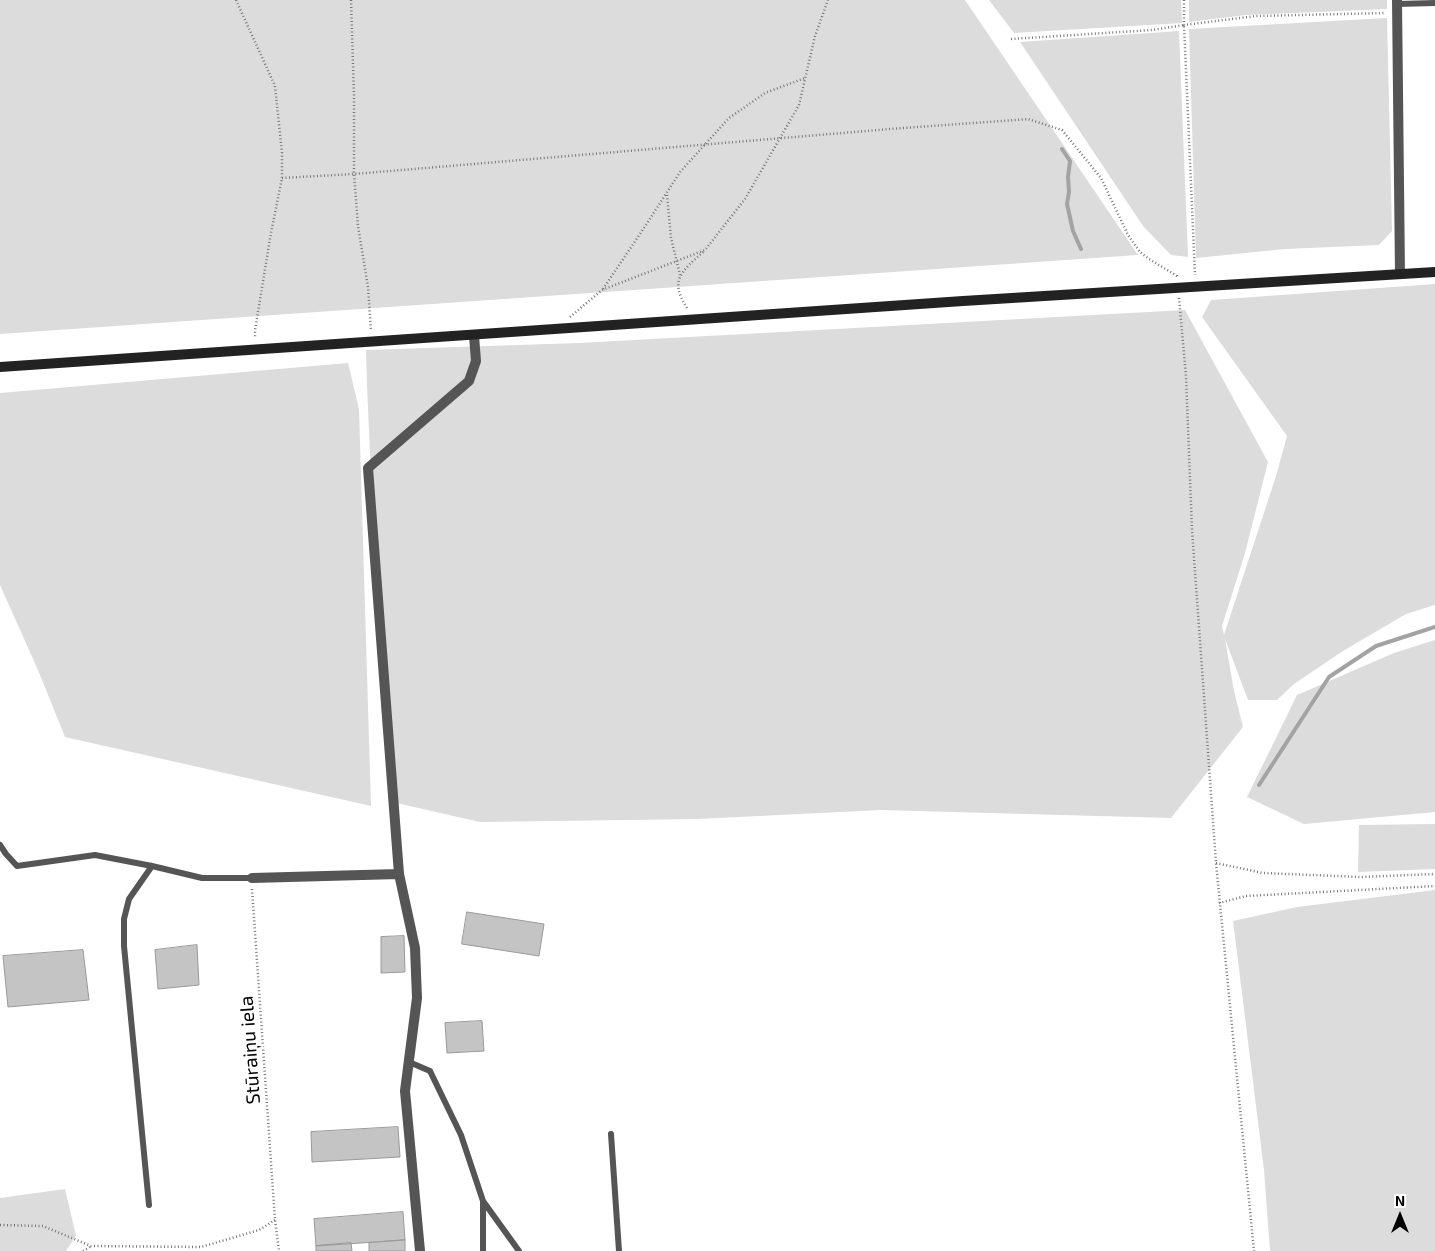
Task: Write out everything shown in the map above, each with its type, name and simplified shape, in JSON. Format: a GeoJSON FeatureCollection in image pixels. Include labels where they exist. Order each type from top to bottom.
{"type":"FeatureCollection","features":[{"type":"Feature","properties":{"kind":"main road"},"geometry":{"type":"LineString","coordinates":[[0,368],[695,320],[1435,272]]}},
{"type":"Feature","properties":{"kind":"street"},"geometry":{"type":"LineString","coordinates":[[1397,6],[1400,274]]}},
{"type":"Feature","properties":{"kind":"street"},"geometry":{"type":"LineString","coordinates":[[420,1251],[405,1091],[416,998],[415,948],[399,874],[368,468],[468,381],[476,361],[474,336]]}},
{"type":"Feature","properties":{"kind":"street"},"geometry":{"type":"LineString","coordinates":[[252,878],[399,874]]}},
{"type":"Feature","properties":{"kind":"lane"},"geometry":{"type":"LineString","coordinates":[[1397,6],[1435,3]]}},
{"type":"Feature","properties":{"kind":"lane"},"geometry":{"type":"LineString","coordinates":[[0,845],[18,866],[95,855],[202,878],[252,878]]}},
{"type":"Feature","properties":{"kind":"lane"},"geometry":{"type":"LineString","coordinates":[[149,1204],[124,946],[124,919],[129,899],[152,866]]}},
{"type":"Feature","properties":{"kind":"lane"},"geometry":{"type":"LineString","coordinates":[[409,1062],[430,1071],[461,1136],[482,1201],[483,1251]]}},
{"type":"Feature","properties":{"kind":"lane"},"geometry":{"type":"LineString","coordinates":[[611,1134],[619,1251]]}},
{"type":"Feature","properties":{"kind":"lane"},"geometry":{"type":"LineString","coordinates":[[482,1201],[519,1251]]}},
{"type":"Feature","properties":{"kind":"path"},"geometry":{"type":"LineString","coordinates":[[236,0],[275,86],[282,153],[282,178],[255,330],[255,350]]}},
{"type":"Feature","properties":{"kind":"path"},"geometry":{"type":"LineString","coordinates":[[350,0],[354,96],[354,174],[358,226],[368,287],[372,342]]}},
{"type":"Feature","properties":{"kind":"path"},"geometry":{"type":"LineString","coordinates":[[680,275],[705,250],[745,199],[799,105],[815,36],[828,0]]}},
{"type":"Feature","properties":{"kind":"path"},"geometry":{"type":"LineString","coordinates":[[1184,0],[1196,287]]}},
{"type":"Feature","properties":{"kind":"path"},"geometry":{"type":"LineString","coordinates":[[1011,39],[1152,30],[1256,16],[1397,6]]}},
{"type":"Feature","properties":{"kind":"path"},"geometry":{"type":"LineString","coordinates":[[564,329],[571,315],[602,290],[680,172],[729,118],[765,92],[805,78]]}},
{"type":"Feature","properties":{"kind":"path"},"geometry":{"type":"LineString","coordinates":[[282,178],[354,174],[1028,119],[1062,130],[1101,178],[1128,235],[1140,252],[1177,276],[1186,376],[1192,530],[1219,903],[1254,1251]]}},
{"type":"Feature","properties":{"kind":"path"},"geometry":{"type":"LineString","coordinates":[[666,193],[671,238],[680,275],[678,285],[681,298],[695,320]]}},
{"type":"Feature","properties":{"kind":"path"},"geometry":{"type":"LineString","coordinates":[[602,290],[705,250]]}},
{"type":"Feature","properties":{"kind":"path"},"geometry":{"type":"LineString","coordinates":[[1216,863],[1263,873],[1361,877],[1435,874]]}},
{"type":"Feature","properties":{"kind":"path","name":"Stūraiņu iela"},"geometry":{"type":"LineString","coordinates":[[252,878],[275,1220],[279,1251]]}},
{"type":"Feature","properties":{"kind":"path"},"geometry":{"type":"LineString","coordinates":[[1219,903],[1246,896],[1435,886]]}},
{"type":"Feature","properties":{"kind":"path"},"geometry":{"type":"LineString","coordinates":[[0,1225],[43,1226],[91,1246],[201,1247],[258,1230],[275,1220]]}},
{"type":"Feature","properties":{"kind":"path"},"geometry":{"type":"LineString","coordinates":[[83,1251],[91,1246]]}},
{"type":"Feature","properties":{"kind":"shaded area"},"geometry":{"type":"Polygon","coordinates":[[[0,0],[965,0],[1138,255],[0,334],[0,0]]]}},
{"type":"Feature","properties":{"kind":"shaded area"},"geometry":{"type":"Polygon","coordinates":[[[989,0],[1181,0],[1182,23],[1014,33],[989,0]]]}},
{"type":"Feature","properties":{"kind":"shaded area"},"geometry":{"type":"Polygon","coordinates":[[[1189,0],[1387,0],[1387,9],[1246,15],[1189,22],[1189,0]]]}},
{"type":"Feature","properties":{"kind":"shaded area"},"geometry":{"type":"Polygon","coordinates":[[[1387,18],[1392,231],[1379,245],[1285,249],[1196,258],[1189,29],[1387,18]]]}},
{"type":"Feature","properties":{"kind":"shaded area"},"geometry":{"type":"Polygon","coordinates":[[[1179,31],[1188,257],[1171,255],[1143,226],[1020,42],[1179,31]]]}},
{"type":"Feature","properties":{"kind":"shaded area"},"geometry":{"type":"Polygon","coordinates":[[[1435,284],[1435,605],[1406,614],[1343,651],[1294,684],[1277,700],[1248,700],[1225,639],[1234,691],[1243,727],[1171,818],[881,810],[698,819],[480,822],[392,802],[382,721],[366,350],[579,343],[1185,310],[1268,462],[1245,553],[1222,626],[1224,635],[1276,476],[1287,436],[1202,317],[1211,300],[1435,284]]]}},
{"type":"Feature","properties":{"kind":"shaded area"},"geometry":{"type":"Polygon","coordinates":[[[348,363],[359,409],[371,806],[65,737],[38,670],[0,585],[0,393],[348,363]]]}},
{"type":"Feature","properties":{"kind":"shaded area"},"geometry":{"type":"Polygon","coordinates":[[[1435,640],[1435,812],[1304,824],[1247,797],[1297,695],[1394,653],[1435,640]]]}},
{"type":"Feature","properties":{"kind":"shaded area"},"geometry":{"type":"Polygon","coordinates":[[[1435,824],[1435,869],[1358,872],[1359,825],[1435,824]]]}},
{"type":"Feature","properties":{"kind":"shaded area"},"geometry":{"type":"Polygon","coordinates":[[[1435,890],[1435,1251],[1270,1251],[1264,1170],[1233,921],[1297,907],[1435,890]]]}},
{"type":"Feature","properties":{"kind":"shaded area"},"geometry":{"type":"Polygon","coordinates":[[[65,1189],[76,1236],[66,1251],[0,1251],[0,1198],[65,1189]]]}},
{"type":"Feature","properties":{"kind":"building"},"geometry":{"type":"Polygon","coordinates":[[[467,912],[544,924],[539,956],[462,944],[467,912]]]}},
{"type":"Feature","properties":{"kind":"building"},"geometry":{"type":"Polygon","coordinates":[[[404,936],[405,972],[381,973],[381,937],[404,936]]]}},
{"type":"Feature","properties":{"kind":"building"},"geometry":{"type":"Polygon","coordinates":[[[197,945],[199,985],[158,989],[155,950],[197,945]]]}},
{"type":"Feature","properties":{"kind":"building"},"geometry":{"type":"Polygon","coordinates":[[[83,950],[89,1000],[8,1007],[3,956],[83,950]]]}},
{"type":"Feature","properties":{"kind":"building"},"geometry":{"type":"Polygon","coordinates":[[[482,1021],[484,1051],[447,1053],[445,1023],[482,1021]]]}},
{"type":"Feature","properties":{"kind":"building"},"geometry":{"type":"Polygon","coordinates":[[[398,1127],[400,1157],[312,1162],[311,1132],[398,1127]]]}},
{"type":"Feature","properties":{"kind":"building"},"geometry":{"type":"Polygon","coordinates":[[[403,1212],[405,1240],[316,1246],[314,1219],[403,1212]]]}},
{"type":"Feature","properties":{"kind":"building"},"geometry":{"type":"Polygon","coordinates":[[[405,1240],[405,1251],[369,1251],[369,1243],[405,1240]]]}},
{"type":"Feature","properties":{"kind":"building"},"geometry":{"type":"Polygon","coordinates":[[[351,1243],[352,1251],[316,1251],[316,1246],[351,1243]]]}},
{"type":"Feature","properties":{"kind":"waterway"},"geometry":{"type":"LineString","coordinates":[[1062,149],[1070,161],[1067,204],[1073,231],[1081,249]]}},
{"type":"Feature","properties":{"kind":"waterway"},"geometry":{"type":"LineString","coordinates":[[1259,785],[1329,677],[1376,646],[1435,627]]}}]}
